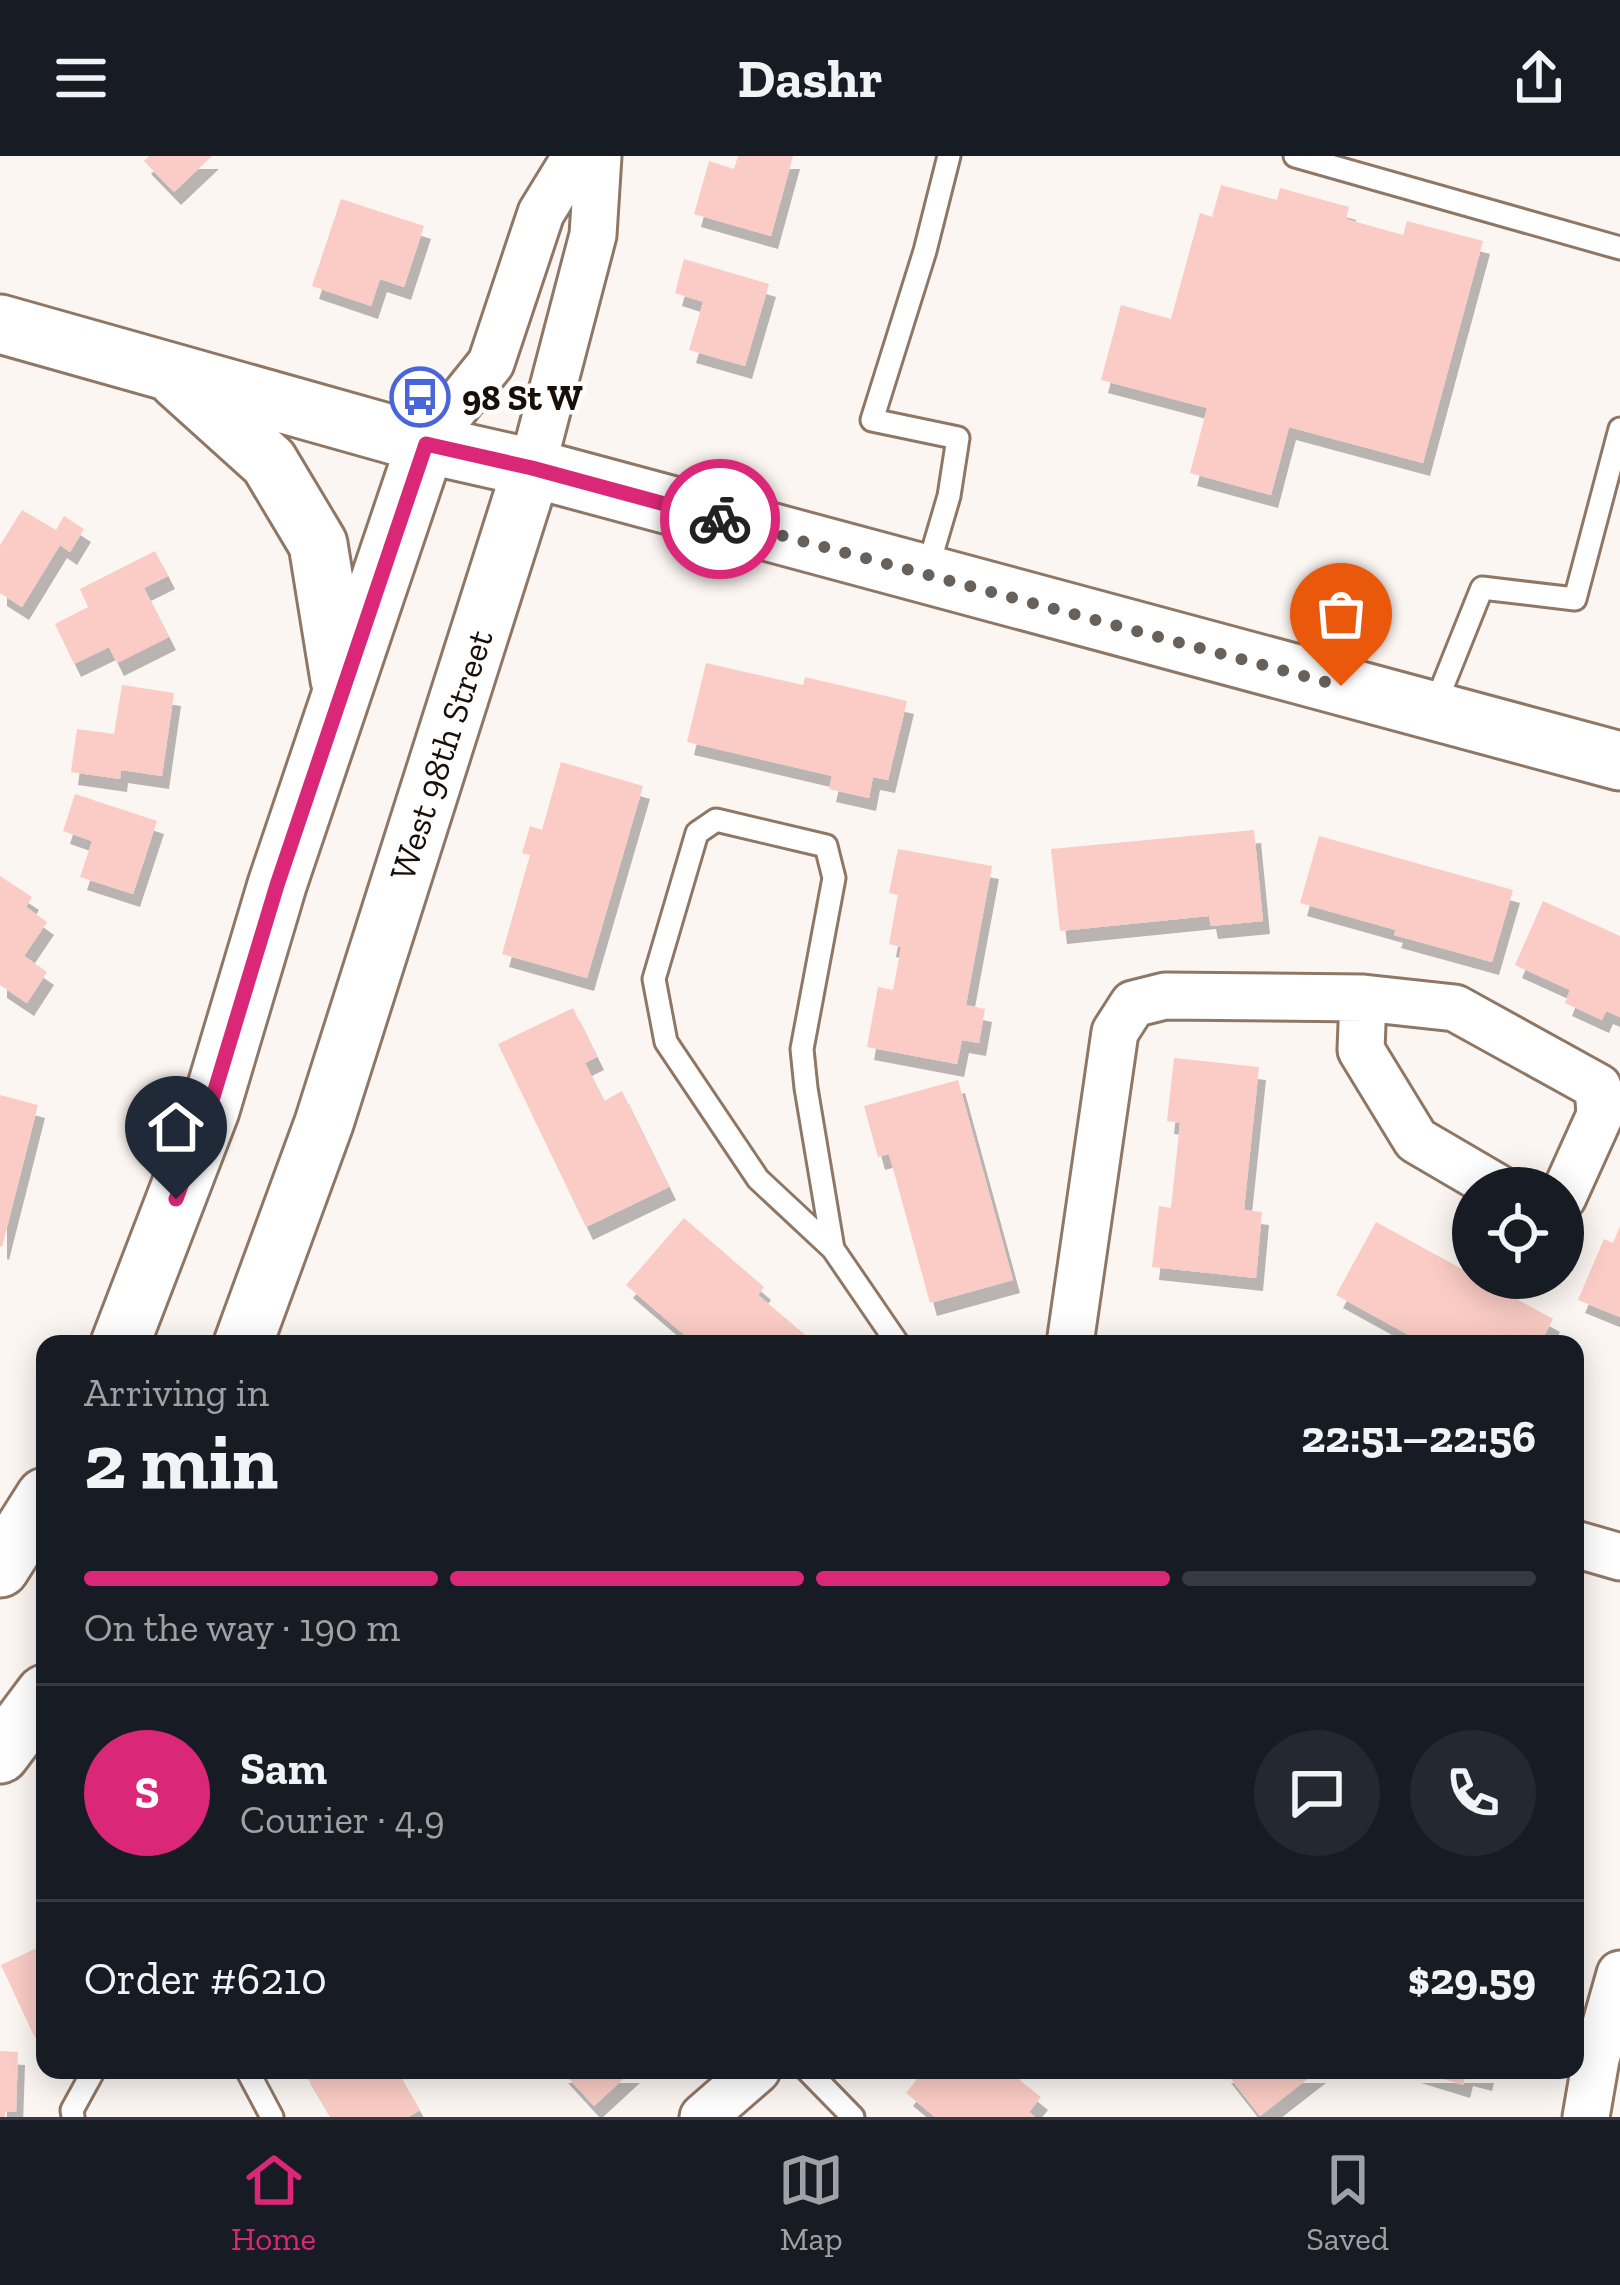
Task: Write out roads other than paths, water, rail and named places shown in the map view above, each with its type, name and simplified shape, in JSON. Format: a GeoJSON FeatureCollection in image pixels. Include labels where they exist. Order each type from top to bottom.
{"type":"FeatureCollection","features":[{"type":"Feature","properties":{"kind":"street"},"geometry":{"type":"LineString","coordinates":[[123,1335],[209,1110],[277,885],[426,444],[491,363],[541,214],[576,156]]}},
{"type":"Feature","properties":{"kind":"street","name":"West 98th Street"},"geometry":{"type":"LineString","coordinates":[[246,1335],[324,1123],[532,468],[593,235],[598,156]]}},
{"type":"Feature","properties":{"kind":"street"},"geometry":{"type":"LineString","coordinates":[[0,324],[426,444],[532,468],[1620,761]]}},
{"type":"Feature","properties":{"kind":"street"},"geometry":{"type":"LineString","coordinates":[[169,372],[269,462],[318,544],[342,694]]}},
{"type":"Feature","properties":{"kind":"street"},"geometry":{"type":"LineString","coordinates":[[1071,1335],[1115,1032],[1132,1004],[1165,996],[1363,998],[1454,1008],[1598,1087],[1600,1115],[1577,1167]]}},
{"type":"Feature","properties":{"kind":"street"},"geometry":{"type":"LineString","coordinates":[[1363,998],[1361,1050],[1416,1140],[1462,1167]]}},
{"type":"Feature","properties":{"kind":"street"},"geometry":{"type":"LineString","coordinates":[[0,1568],[36,1511]]}},
{"type":"Feature","properties":{"kind":"street"},"geometry":{"type":"LineString","coordinates":[[1584,1547],[1620,1557]]}},
{"type":"Feature","properties":{"kind":"street"},"geometry":{"type":"LineString","coordinates":[[0,1754],[36,1706]]}},
{"type":"Feature","properties":{"kind":"street"},"geometry":{"type":"LineString","coordinates":[[1586,2117],[1596,2059],[1620,1974]]}},
{"type":"Feature","properties":{"kind":"street"},"geometry":{"type":"LineString","coordinates":[[703,2117],[747,2079]]}},
{"type":"Feature","properties":{"kind":"lane"},"geometry":{"type":"LineString","coordinates":[[926,574],[949,496],[958,438],[872,420],[949,156]]}},
{"type":"Feature","properties":{"kind":"lane"},"geometry":{"type":"LineString","coordinates":[[1295,156],[1620,248]]}},
{"type":"Feature","properties":{"kind":"lane"},"geometry":{"type":"LineString","coordinates":[[1433,711],[1482,588],[1575,599],[1620,429]]}},
{"type":"Feature","properties":{"kind":"lane"},"geometry":{"type":"LineString","coordinates":[[833,1250],[802,1049],[834,878],[826,846],[716,820],[697,832],[655,979],[666,1042],[758,1179],[833,1250],[892,1335]]}},
{"type":"Feature","properties":{"kind":"lane"},"geometry":{"type":"LineString","coordinates":[[73,2117],[72,2110],[89,2079]]}},
{"type":"Feature","properties":{"kind":"lane"},"geometry":{"type":"LineString","coordinates":[[252,2079],[272,2117]]}},
{"type":"Feature","properties":{"kind":"lane"},"geometry":{"type":"LineString","coordinates":[[816,2079],[853,2117]]}},
{"type":"Feature","properties":{"kind":"place","name":"98 St W"},"geometry":{"type":"Point","coordinates":[420,397]}}]}
